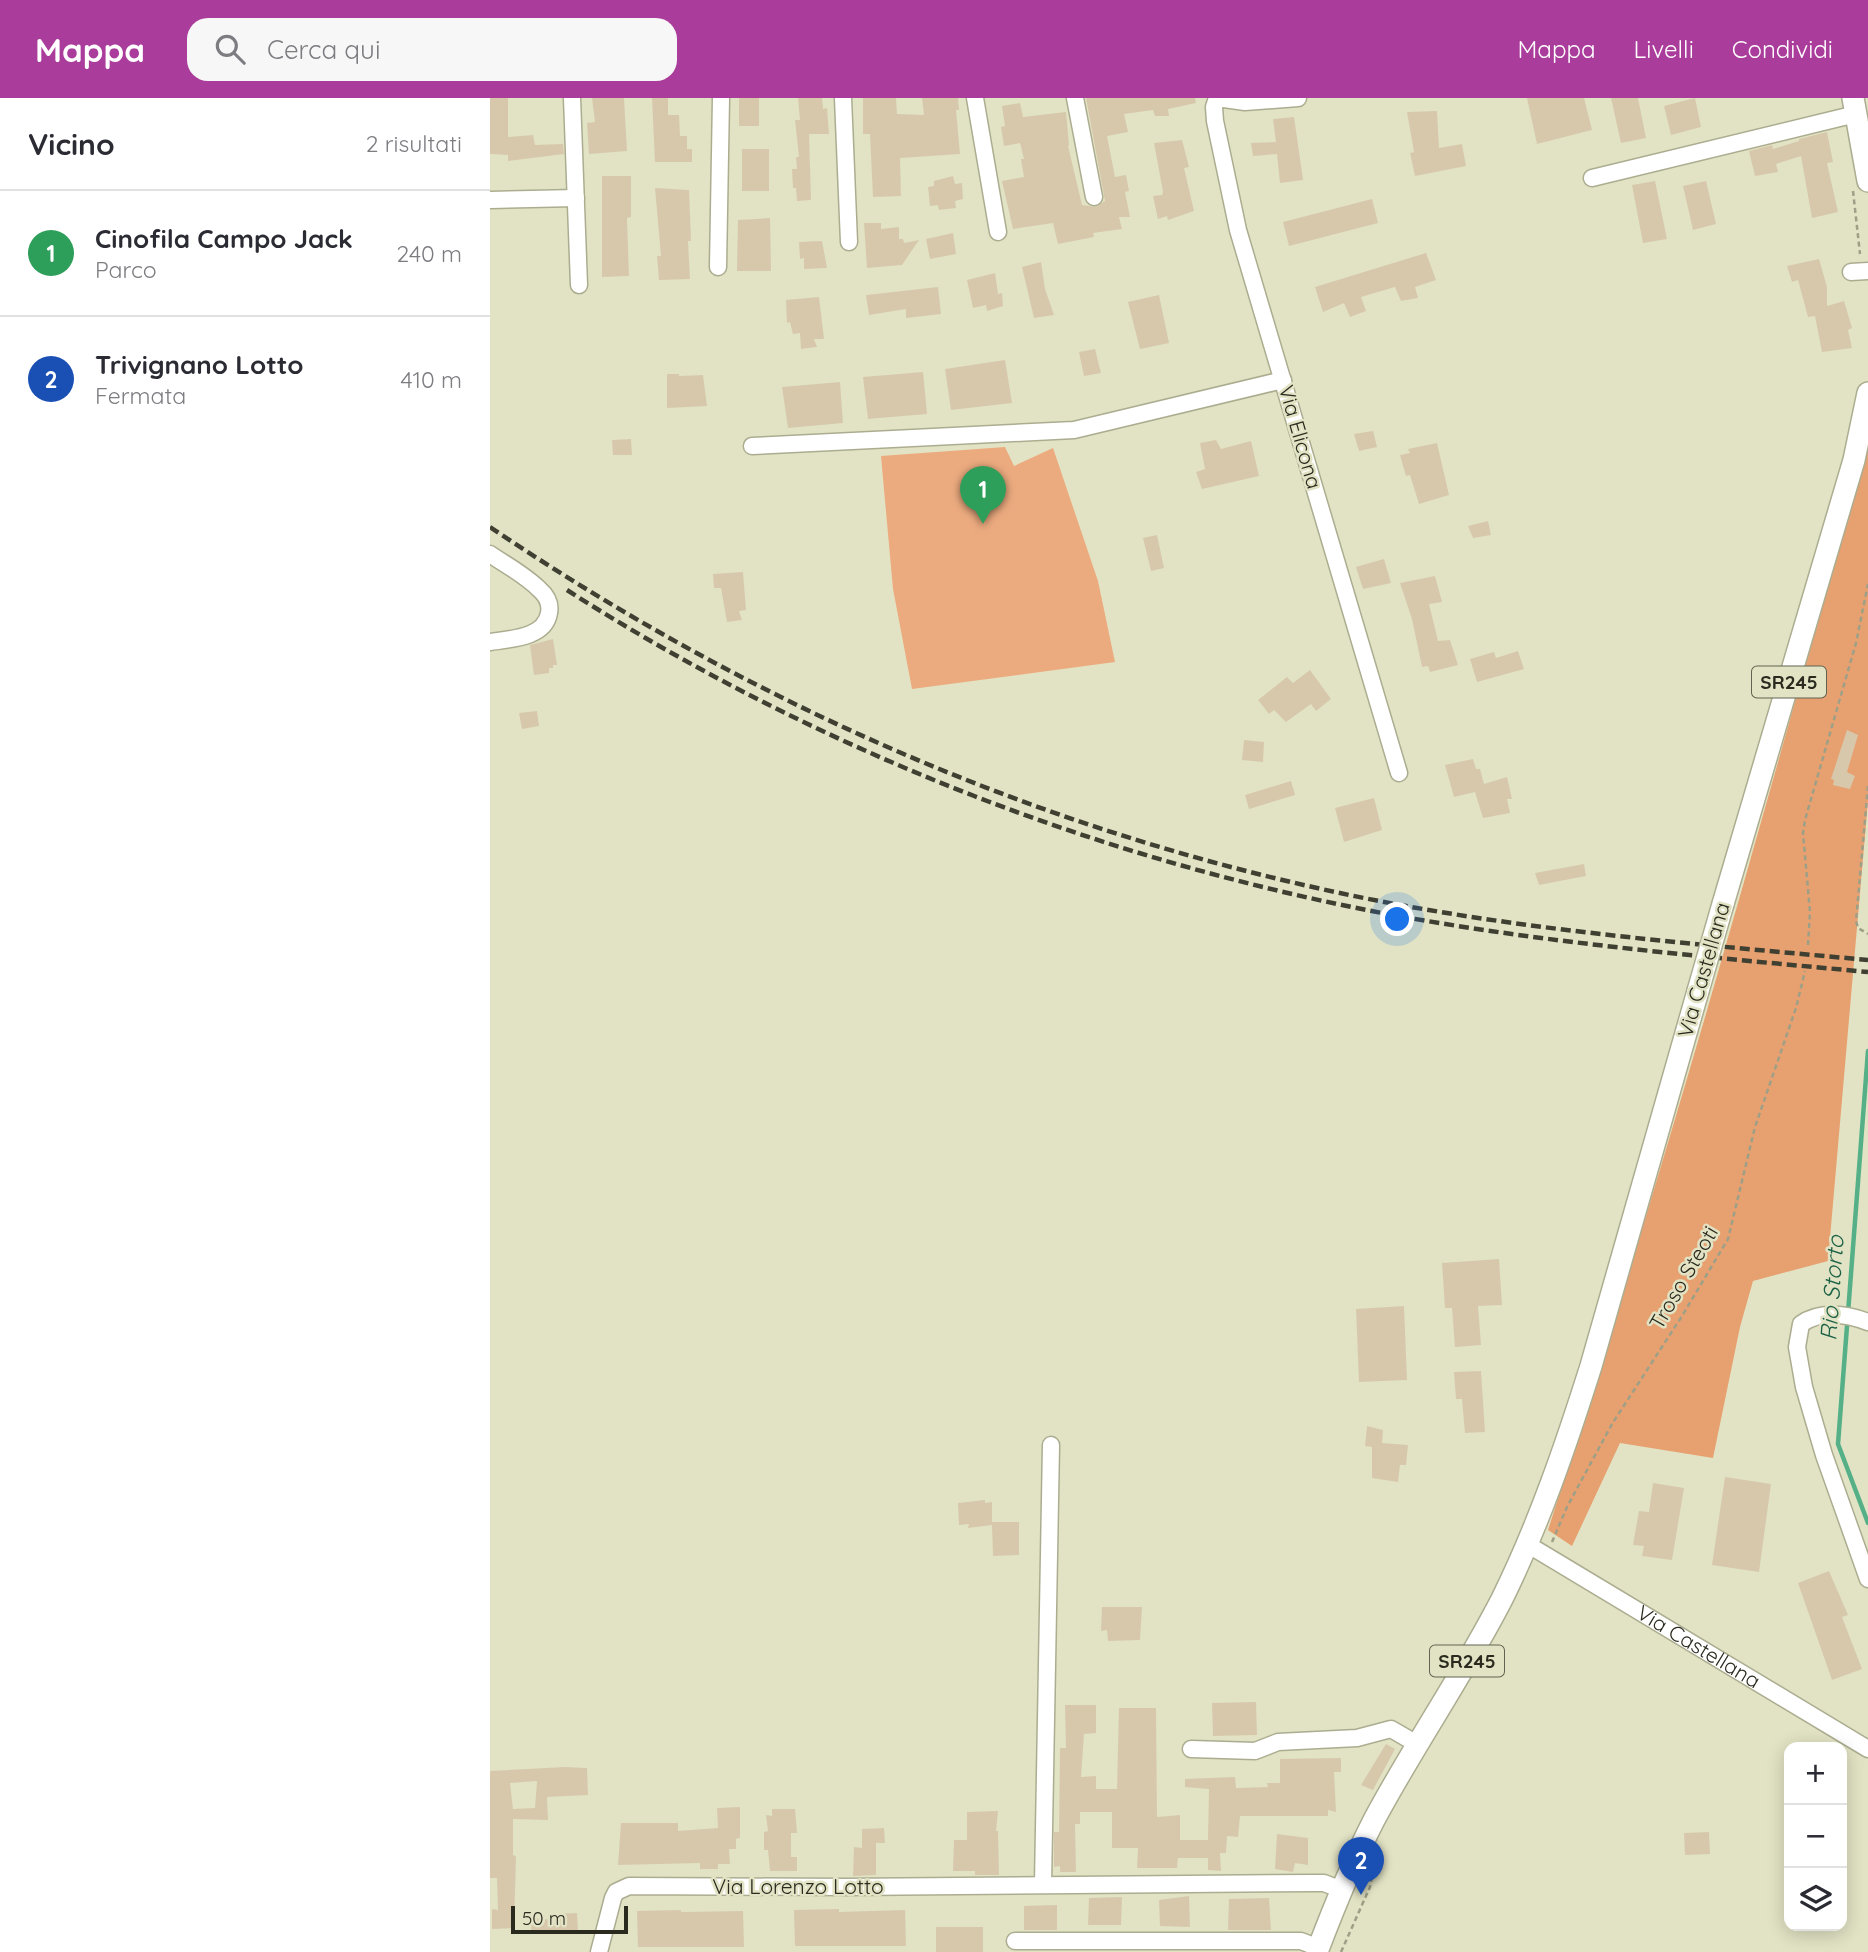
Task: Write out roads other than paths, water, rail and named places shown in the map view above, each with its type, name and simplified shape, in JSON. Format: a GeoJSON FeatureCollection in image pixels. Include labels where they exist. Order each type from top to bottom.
{"type":"FeatureCollection","features":[{"type":"Feature","properties":{"kind":"main road"},"geometry":{"type":"LineString","coordinates":[[1857,103],[1868,181]]}},
{"type":"Feature","properties":{"kind":"main road","name":"Via Castellana"},"geometry":{"type":"LineString","coordinates":[[1318,1950],[1375,1819],[1478,1642],[1527,1544],[1573,1423],[1854,460],[1868,393]]}},
{"type":"Feature","properties":{"kind":"street"},"geometry":{"type":"LineString","coordinates":[[572,98],[579,285]]}},
{"type":"Feature","properties":{"kind":"street"},"geometry":{"type":"LineString","coordinates":[[718,267],[721,98]]}},
{"type":"Feature","properties":{"kind":"street"},"geometry":{"type":"LineString","coordinates":[[844,98],[849,242]]}},
{"type":"Feature","properties":{"kind":"street"},"geometry":{"type":"LineString","coordinates":[[975,98],[998,232]]}},
{"type":"Feature","properties":{"kind":"street"},"geometry":{"type":"LineString","coordinates":[[1075,98],[1094,197]]}},
{"type":"Feature","properties":{"kind":"street"},"geometry":{"type":"LineString","coordinates":[[1217,98],[1298,98]]}},
{"type":"Feature","properties":{"kind":"street","name":"Via Elicona"},"geometry":{"type":"LineString","coordinates":[[1217,98],[1214,107],[1215,121],[1228,192],[1399,774]]}},
{"type":"Feature","properties":{"kind":"street"},"geometry":{"type":"LineString","coordinates":[[1592,178],[1857,103]]}},
{"type":"Feature","properties":{"kind":"street"},"geometry":{"type":"LineString","coordinates":[[490,200],[576,198]]}},
{"type":"Feature","properties":{"kind":"street"},"geometry":{"type":"LineString","coordinates":[[752,446],[1074,430],[1283,380]]}},
{"type":"Feature","properties":{"kind":"street"},"geometry":{"type":"LineString","coordinates":[[490,554],[538,588],[550,606],[547,622],[540,629],[521,637],[496,641]]}},
{"type":"Feature","properties":{"kind":"street"},"geometry":{"type":"LineString","coordinates":[[1864,1320],[1832,1315],[1810,1317],[1801,1324],[1797,1347],[1804,1387],[1824,1455],[1868,1579]]}},
{"type":"Feature","properties":{"kind":"street"},"geometry":{"type":"LineString","coordinates":[[1043,1884],[1051,1445]]}},
{"type":"Feature","properties":{"kind":"street","name":"Via Castellana"},"geometry":{"type":"LineString","coordinates":[[1527,1544],[1868,1749]]}},
{"type":"Feature","properties":{"kind":"street"},"geometry":{"type":"LineString","coordinates":[[1191,1749],[1255,1751],[1278,1742],[1357,1738],[1391,1729],[1417,1744]]}},
{"type":"Feature","properties":{"kind":"street","name":"Via Lorenzo Lotto"},"geometry":{"type":"LineString","coordinates":[[599,1952],[613,1898],[616,1892],[629,1886],[1313,1883],[1342,1891]]}},
{"type":"Feature","properties":{"kind":"street","name":"Via Castellana"},"geometry":{"type":"LineString","coordinates":[[1015,1941],[1301,1941],[1318,1950]]}},
{"type":"Feature","properties":{"kind":"waterway","name":"Rio Storto"},"geometry":{"type":"LineString","coordinates":[[1868,1051],[1838,1444],[1868,1523]]}},
{"type":"Feature","properties":{"kind":"railway"},"geometry":{"type":"LineString","coordinates":[[490,527],[593,593],[698,654],[805,709],[915,759],[1028,803],[1142,842],[1259,874],[1440,912],[1623,936],[1868,960]]}},
{"type":"Feature","properties":{"kind":"railway"},"geometry":{"type":"LineString","coordinates":[[567,590],[661,647],[758,699],[857,747],[959,790],[1168,862],[1274,890],[1442,924],[1625,948],[1868,972]]}},
{"type":"Feature","properties":{"kind":"place","name":"Cinofila Campo Jack"},"geometry":{"type":"Point","coordinates":[983,524]}},
{"type":"Feature","properties":{"kind":"place","name":"Trivignano Lotto"},"geometry":{"type":"Point","coordinates":[1361,1895]}}]}
